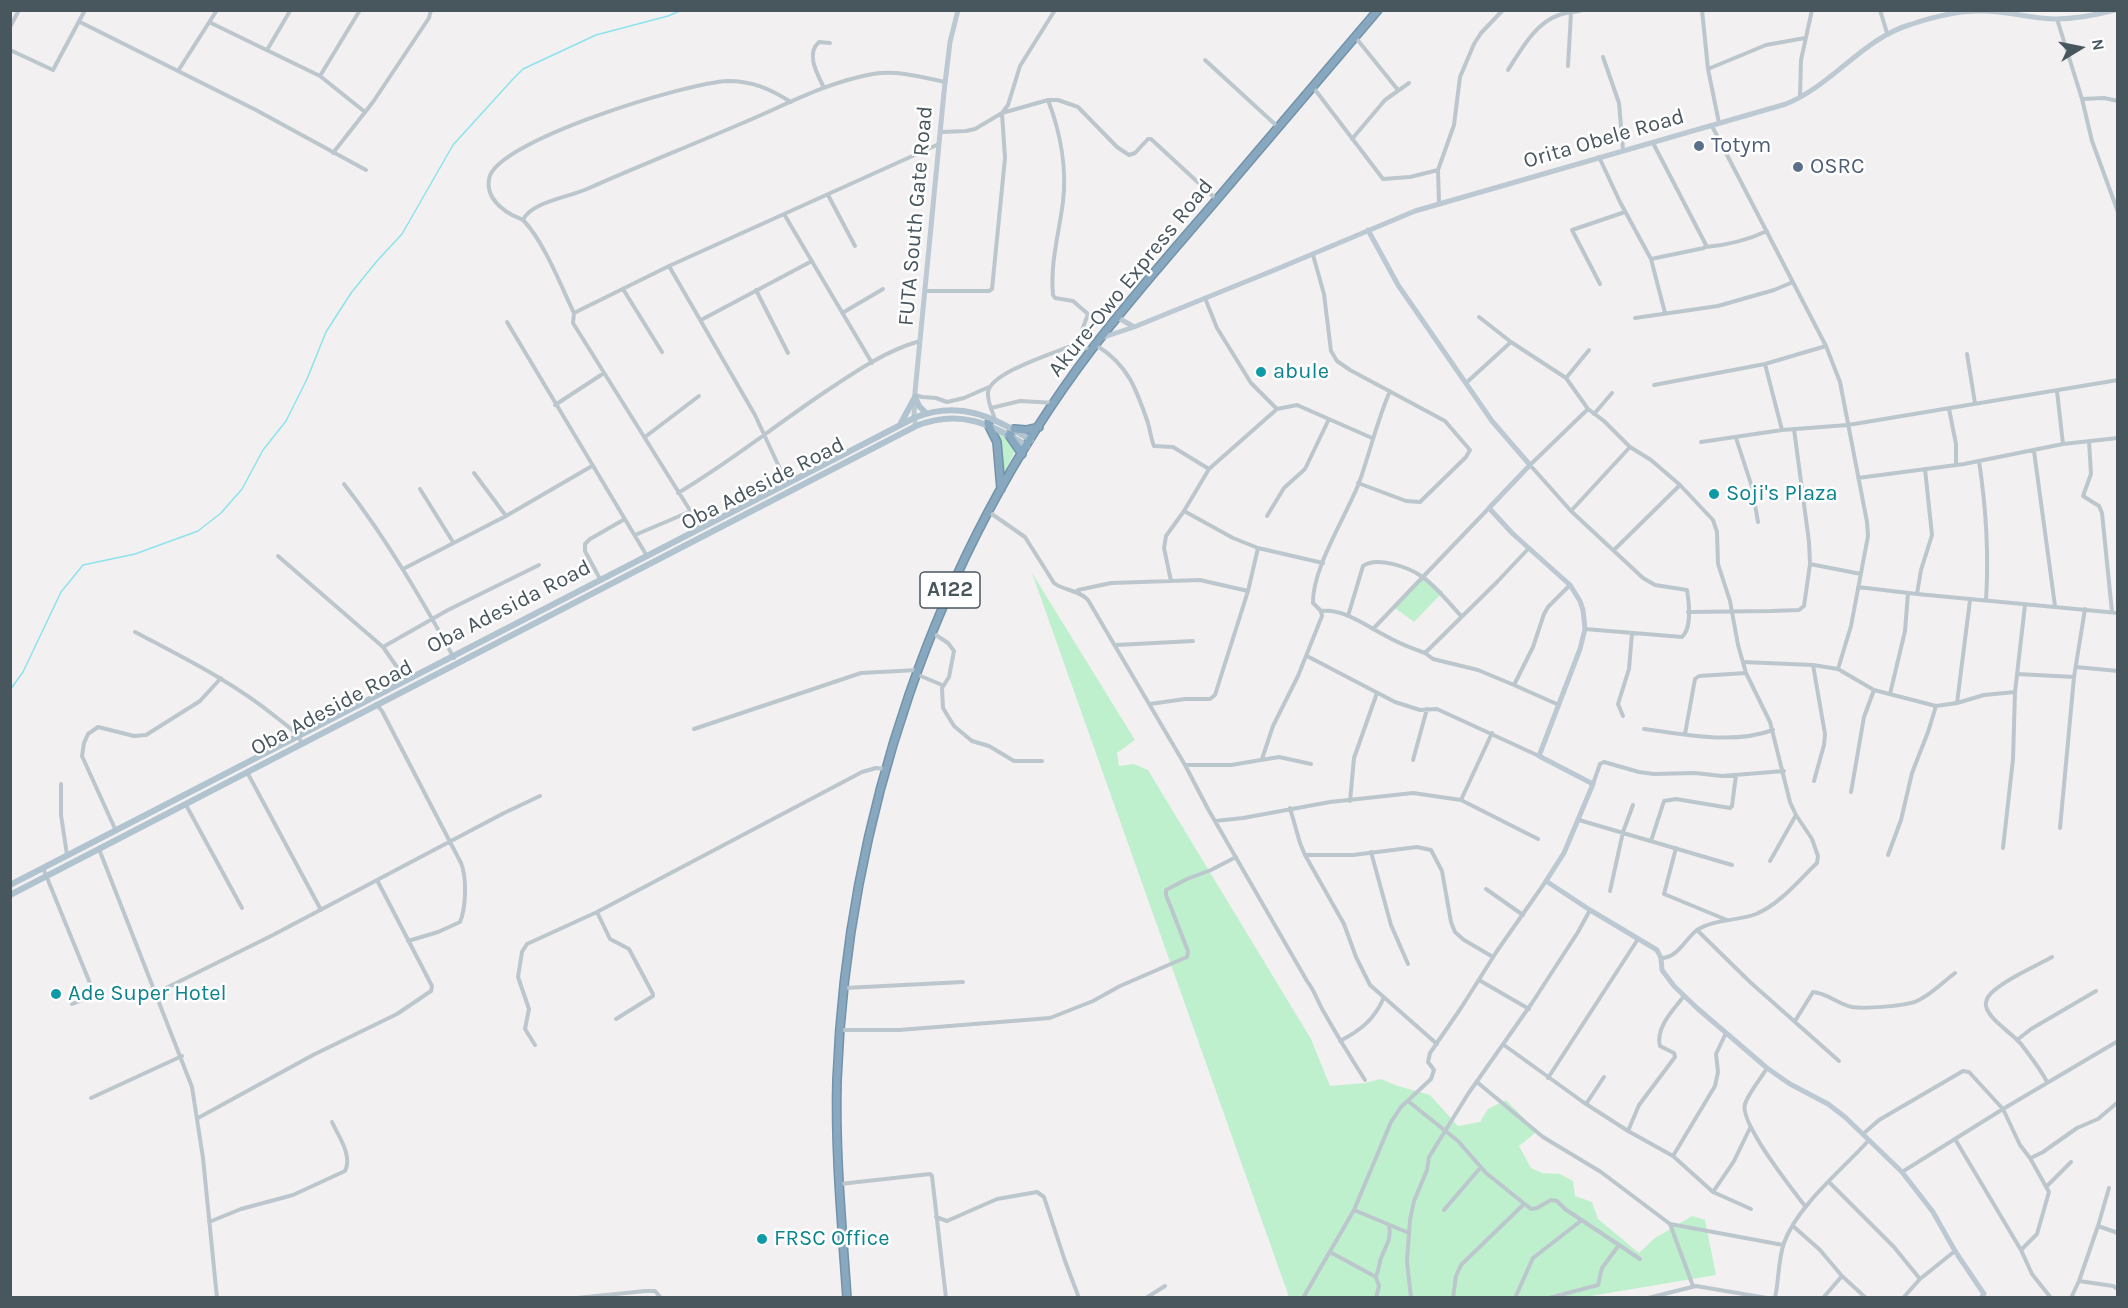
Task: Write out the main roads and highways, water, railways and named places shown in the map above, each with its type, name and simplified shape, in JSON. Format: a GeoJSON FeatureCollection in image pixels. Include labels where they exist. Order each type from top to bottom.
{"type":"FeatureCollection","features":[{"type":"Feature","properties":{"kind":"highway","name":"Akure-Owo Express Road"},"geometry":{"type":"LineString","coordinates":[[847,1298],[839,1184],[837,1098],[844,988],[857,891],[885,769],[916,672],[951,589],[989,512],[1039,427],[1096,344],[1378,10]]}},
{"type":"Feature","properties":{"kind":"highway"},"geometry":{"type":"LineString","coordinates":[[988,424],[997,442],[1002,490]]}},
{"type":"Feature","properties":{"kind":"highway"},"geometry":{"type":"LineString","coordinates":[[1022,454],[1012,432],[1039,427]]}},
{"type":"Feature","properties":{"kind":"main road","name":"FUTA South Gate Road"},"geometry":{"type":"LineString","coordinates":[[916,426],[915,396],[950,42],[958,10]]}},
{"type":"Feature","properties":{"kind":"main road","name":"Orita Obele Road"},"geometry":{"type":"LineString","coordinates":[[1096,344],[1368,230],[1439,203],[1772,108],[1800,97],[1830,78],[1887,33],[1911,24],[1954,12],[2013,12],[2060,19],[2115,10]]}},
{"type":"Feature","properties":{"kind":"main road"},"geometry":{"type":"LineString","coordinates":[[1368,230],[1398,285],[1492,421],[1530,465],[1489,508],[1570,585],[1580,601],[1585,629],[1539,756],[1593,784],[1564,853],[1546,881],[1657,950],[1661,958],[1662,970],[1684,996],[1767,1068],[1790,1084],[1828,1104],[1863,1134],[1902,1172],[1933,1212],[1954,1251],[1984,1296]]}},
{"type":"Feature","properties":{"kind":"main road"},"geometry":{"type":"LineString","coordinates":[[1117,317],[1134,327]]}},
{"type":"Feature","properties":{"kind":"main road"},"geometry":{"type":"LineString","coordinates":[[915,396],[919,406],[926,413]]}},
{"type":"Feature","properties":{"kind":"main road"},"geometry":{"type":"LineString","coordinates":[[900,424],[915,396]]}},
{"type":"Feature","properties":{"kind":"main road","name":"Oba Adesida Road"},"geometry":{"type":"LineString","coordinates":[[10,885],[406,680],[455,659],[566,602],[601,580],[900,424],[926,413],[945,410],[968,411],[995,419],[1029,443]]}},
{"type":"Feature","properties":{"kind":"main road","name":"Oba Adeside Road"},"geometry":{"type":"LineString","coordinates":[[566,602],[916,426],[939,418],[951,418],[972,420],[1012,432]]}},
{"type":"Feature","properties":{"kind":"main road","name":"Oba Adeside Road"},"geometry":{"type":"LineString","coordinates":[[10,895],[379,703],[455,659]]}},
{"type":"Feature","properties":{"kind":"waterway"},"geometry":{"type":"LineString","coordinates":[[10,690],[23,672],[61,592],[83,565],[135,554],[198,531],[221,513],[242,489],[263,450],[286,421],[307,379],[326,332],[351,293],[402,234],[453,145],[513,79],[523,69],[596,35],[668,16],[682,10]]}},
{"type":"Feature","properties":{"kind":"place","name":"Totym"},"geometry":{"type":"Point","coordinates":[1699,146]}},
{"type":"Feature","properties":{"kind":"place","name":"OSRC"},"geometry":{"type":"Point","coordinates":[1798,167]}},
{"type":"Feature","properties":{"kind":"place","name":"abule"},"geometry":{"type":"Point","coordinates":[1261,372]}},
{"type":"Feature","properties":{"kind":"place","name":"Soji's Plaza"},"geometry":{"type":"Point","coordinates":[1714,494]}},
{"type":"Feature","properties":{"kind":"place","name":"Ade Super Hotel"},"geometry":{"type":"Point","coordinates":[56,994]}},
{"type":"Feature","properties":{"kind":"place","name":"FRSC Office"},"geometry":{"type":"Point","coordinates":[762,1239]}}]}
